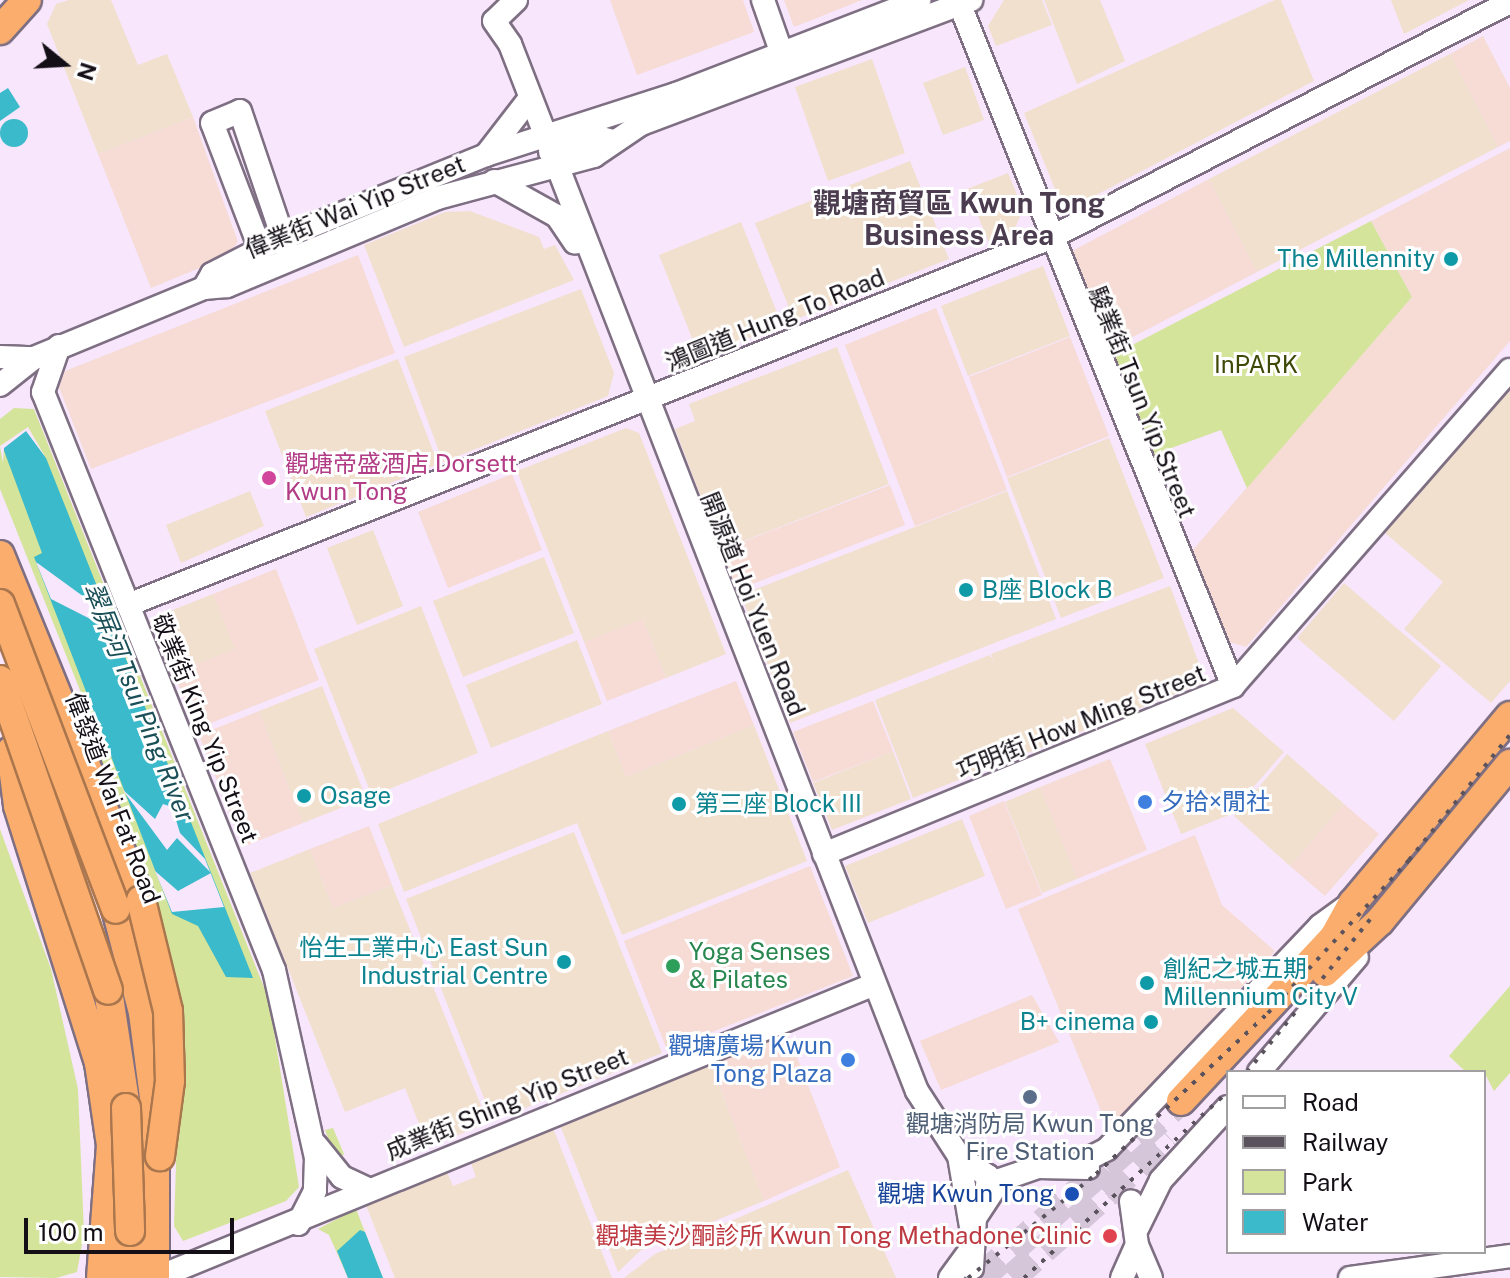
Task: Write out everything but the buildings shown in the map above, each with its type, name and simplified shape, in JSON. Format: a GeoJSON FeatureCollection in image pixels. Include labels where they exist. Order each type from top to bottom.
{"type":"FeatureCollection","features":[{"type":"Feature","properties":{"kind":"highway"},"geometry":{"type":"LineString","coordinates":[[0,30],[27,0]]}},
{"type":"Feature","properties":{"kind":"highway"},"geometry":{"type":"LineString","coordinates":[[4,570],[156,955],[170,1057],[160,1156],[159,1277]]}},
{"type":"Feature","properties":{"kind":"highway"},"geometry":{"type":"LineString","coordinates":[[0,604],[129,950],[160,1156]]}},
{"type":"Feature","properties":{"kind":"highway"},"geometry":{"type":"LineString","coordinates":[[0,680],[100,956],[126,1108],[127,1278]]}},
{"type":"Feature","properties":{"kind":"highway"},"geometry":{"type":"LineString","coordinates":[[1226,1078],[1186,1107],[1318,956],[1353,903],[1510,716]]}},
{"type":"Feature","properties":{"kind":"highway"},"geometry":{"type":"LineString","coordinates":[[11,751],[18,806],[84,1005],[111,1145],[101,1278]]}},
{"type":"Feature","properties":{"kind":"highway"},"geometry":{"type":"LineString","coordinates":[[1234,1070],[1380,921],[1510,764]]}},
{"type":"Feature","properties":{"kind":"highway"},"geometry":{"type":"LineString","coordinates":[[111,1145],[126,1108]]}},
{"type":"Feature","properties":{"kind":"main road","name":"開源道 Hoi Yuen Road"},"geometry":{"type":"LineString","coordinates":[[516,0],[494,21],[530,98],[600,289],[917,1091],[959,1156],[988,1176],[986,1195]]}},
{"type":"Feature","properties":{"kind":"main road"},"geometry":{"type":"LineString","coordinates":[[763,0],[781,51]]}},
{"type":"Feature","properties":{"kind":"main road","name":"偉業街 Wai Yip Street"},"geometry":{"type":"LineString","coordinates":[[204,288],[212,274],[261,251],[286,248],[494,181],[550,151],[781,51],[920,0]]}},
{"type":"Feature","properties":{"kind":"main road","name":"偉業街 Wai Yip Street"},"geometry":{"type":"LineString","coordinates":[[0,385],[34,358],[59,346],[204,288],[217,290],[323,222],[486,155],[550,151],[594,156],[641,124],[963,1]]}},
{"type":"Feature","properties":{"kind":"main road","name":"駿業街 Tsun Yip Street"},"geometry":{"type":"LineString","coordinates":[[963,1],[1050,238],[1233,686]]}},
{"type":"Feature","properties":{"kind":"main road","name":"鴻圖道 Hung To Road"},"geometry":{"type":"LineString","coordinates":[[128,605],[1050,238],[1510,2]]}},
{"type":"Feature","properties":{"kind":"main road"},"geometry":{"type":"LineString","coordinates":[[486,155],[530,98]]}},
{"type":"Feature","properties":{"kind":"main road"},"geometry":{"type":"LineString","coordinates":[[261,251],[212,123],[240,111],[286,248]]}},
{"type":"Feature","properties":{"kind":"main road"},"geometry":{"type":"LineString","coordinates":[[494,181],[557,216],[600,289]]}},
{"type":"Feature","properties":{"kind":"main road"},"geometry":{"type":"LineString","coordinates":[[271,196],[323,222]]}},
{"type":"Feature","properties":{"kind":"main road","name":"敬業街 King Yip Street"},"geometry":{"type":"LineString","coordinates":[[59,346],[43,392],[274,970],[312,1137],[315,1191],[298,1224]]}},
{"type":"Feature","properties":{"kind":"main road","name":"偉業街 Wai Yip Street"},"geometry":{"type":"LineString","coordinates":[[0,357],[34,358]]}},
{"type":"Feature","properties":{"kind":"main road","name":"巧明街 How Ming Street"},"geometry":{"type":"LineString","coordinates":[[824,854],[1233,686],[1510,370]]}},
{"type":"Feature","properties":{"kind":"main road","name":"偉發道 Wai Fat Road"},"geometry":{"type":"LineString","coordinates":[[4,570],[89,799],[119,870],[155,1012],[165,1115],[159,1277]]}},
{"type":"Feature","properties":{"kind":"main road"},"geometry":{"type":"LineString","coordinates":[[0,723],[11,751],[47,818],[111,1015],[127,1135],[120,1278]]}},
{"type":"Feature","properties":{"kind":"main road"},"geometry":{"type":"LineString","coordinates":[[47,818],[60,827],[79,825],[89,799]]}},
{"type":"Feature","properties":{"kind":"main road"},"geometry":{"type":"LineString","coordinates":[[950,1278],[972,1250],[986,1195],[1018,1171],[1081,1167],[1107,1149],[1320,926],[1353,903]]}},
{"type":"Feature","properties":{"kind":"main road"},"geometry":{"type":"LineString","coordinates":[[1261,1070],[1380,921]]}},
{"type":"Feature","properties":{"kind":"main road","name":"成業街 Shing Yip Street"},"geometry":{"type":"LineString","coordinates":[[159,1277],[298,1224],[366,1188],[875,984]]}},
{"type":"Feature","properties":{"kind":"main road"},"geometry":{"type":"LineString","coordinates":[[1122,1278],[1161,1180],[1226,1109]]}},
{"type":"Feature","properties":{"kind":"main road","name":"敬業街 King Yip Street"},"geometry":{"type":"LineString","coordinates":[[312,1137],[329,1166],[366,1188]]}},
{"type":"Feature","properties":{"kind":"main road","name":"開源道 Hoi Yuen Road"},"geometry":{"type":"LineString","coordinates":[[959,1156],[972,1250]]}},
{"type":"Feature","properties":{"kind":"main road"},"geometry":{"type":"LineString","coordinates":[[1131,1201],[1151,1278]]}},
{"type":"Feature","properties":{"kind":"main road"},"geometry":{"type":"LineString","coordinates":[[1350,1278],[1510,1256]]}},
{"type":"Feature","properties":{"kind":"shaded area"},"geometry":{"type":"Polygon","coordinates":[[[69,0],[111,0],[138,65],[167,54],[193,117],[98,154],[47,24],[56,4],[69,0]]]}},
{"type":"Feature","properties":{"kind":"shaded area"},"geometry":{"type":"Polygon","coordinates":[[[610,0],[743,0],[754,32],[637,75],[610,0]]]}},
{"type":"Feature","properties":{"kind":"shaded area"},"geometry":{"type":"Polygon","coordinates":[[[784,0],[862,0],[794,27],[784,0]]]}},
{"type":"Feature","properties":{"kind":"shaded area"},"geometry":{"type":"Polygon","coordinates":[[[1004,0],[1042,0],[1052,25],[996,46],[988,26],[1004,0]]]}},
{"type":"Feature","properties":{"kind":"shaded area"},"geometry":{"type":"Polygon","coordinates":[[[1044,0],[1100,0],[1125,61],[1077,84],[1044,0]]]}},
{"type":"Feature","properties":{"kind":"shaded area"},"geometry":{"type":"Polygon","coordinates":[[[1275,0],[1281,0],[1314,81],[1081,203],[1057,194],[1024,113],[1275,0]]]}},
{"type":"Feature","properties":{"kind":"shaded area"},"geometry":{"type":"Polygon","coordinates":[[[1391,0],[1469,0],[1404,34],[1391,0]]]}},
{"type":"Feature","properties":{"kind":"shaded area"},"geometry":{"type":"Polygon","coordinates":[[[1483,36],[1510,88],[1510,141],[1498,147],[1450,54],[1483,36]]]}},
{"type":"Feature","properties":{"kind":"shaded area"},"geometry":{"type":"Polygon","coordinates":[[[1450,54],[1498,147],[1257,272],[1209,179],[1450,54]]]}},
{"type":"Feature","properties":{"kind":"shaded area"},"geometry":{"type":"Polygon","coordinates":[[[872,59],[905,153],[828,181],[795,87],[872,59]]]}},
{"type":"Feature","properties":{"kind":"shaded area"},"geometry":{"type":"Polygon","coordinates":[[[965,67],[984,120],[943,135],[923,83],[965,67]]]}},
{"type":"Feature","properties":{"kind":"shaded area"},"geometry":{"type":"Polygon","coordinates":[[[193,117],[238,242],[226,257],[151,288],[98,154],[193,117]]]}},
{"type":"Feature","properties":{"kind":"shaded area"},"geometry":{"type":"Polygon","coordinates":[[[1510,148],[1510,341],[1246,647],[1227,641],[1191,552],[1412,297],[1371,221],[1510,148]]]}},
{"type":"Feature","properties":{"kind":"shaded area"},"geometry":{"type":"Polygon","coordinates":[[[910,161],[949,259],[794,320],[755,223],[910,161]]]}},
{"type":"Feature","properties":{"kind":"shaded area"},"geometry":{"type":"Polygon","coordinates":[[[1008,173],[1023,209],[1013,233],[989,243],[967,189],[1008,173]]]}},
{"type":"Feature","properties":{"kind":"shaded area"},"geometry":{"type":"Polygon","coordinates":[[[1209,179],[1257,272],[1110,349],[1072,251],[1209,179]]]}},
{"type":"Feature","properties":{"kind":"shaded area"},"geometry":{"type":"Polygon","coordinates":[[[470,211],[539,237],[544,249],[555,245],[574,280],[404,347],[364,245],[445,212],[470,211]]]}},
{"type":"Feature","properties":{"kind":"shaded area"},"geometry":{"type":"Polygon","coordinates":[[[741,222],[782,325],[700,358],[659,255],[741,222]]]}},
{"type":"Feature","properties":{"kind":"shaded area"},"geometry":{"type":"Polygon","coordinates":[[[358,255],[395,353],[91,469],[59,387],[65,371],[358,255]]]}},
{"type":"Feature","properties":{"kind":"shaded area"},"geometry":{"type":"Polygon","coordinates":[[[1043,266],[1070,336],[968,376],[941,306],[1043,266]]]}},
{"type":"Feature","properties":{"kind":"shaded area"},"geometry":{"type":"Polygon","coordinates":[[[581,289],[614,373],[608,396],[443,462],[404,357],[581,289]]]}},
{"type":"Feature","properties":{"kind":"shaded area"},"geometry":{"type":"Polygon","coordinates":[[[936,308],[1007,490],[915,526],[845,345],[936,308]]]}},
{"type":"Feature","properties":{"kind":"shaded area"},"geometry":{"type":"Polygon","coordinates":[[[1070,337],[1109,436],[1007,477],[969,377],[1070,337]]]}},
{"type":"Feature","properties":{"kind":"shaded area"},"geometry":{"type":"Polygon","coordinates":[[[837,347],[889,484],[721,550],[675,429],[695,421],[689,404],[837,347]]]}},
{"type":"Feature","properties":{"kind":"shaded area"},"geometry":{"type":"Polygon","coordinates":[[[398,359],[438,464],[306,517],[265,411],[398,359]]]}},
{"type":"Feature","properties":{"kind":"shaded area"},"geometry":{"type":"Polygon","coordinates":[[[1510,388],[1510,681],[1491,703],[1404,629],[1443,582],[1385,533],[1510,388]]]}},
{"type":"Feature","properties":{"kind":"shaded area"},"geometry":{"type":"Polygon","coordinates":[[[626,428],[639,433],[726,654],[666,678],[643,619],[584,642],[517,471],[626,428]]]}},
{"type":"Feature","properties":{"kind":"shaded area"},"geometry":{"type":"Polygon","coordinates":[[[1109,438],[1164,578],[1061,618],[1007,478],[1109,438]]]}},
{"type":"Feature","properties":{"kind":"shaded area"},"geometry":{"type":"Polygon","coordinates":[[[512,474],[542,550],[448,588],[418,512],[512,474]]]}},
{"type":"Feature","properties":{"kind":"shaded area"},"geometry":{"type":"Polygon","coordinates":[[[890,485],[905,525],[737,590],[722,550],[890,485]]]}},
{"type":"Feature","properties":{"kind":"shaded area"},"geometry":{"type":"Polygon","coordinates":[[[250,491],[264,526],[181,563],[166,525],[250,491]]]}},
{"type":"Feature","properties":{"kind":"shaded area"},"geometry":{"type":"Polygon","coordinates":[[[1007,491],[1056,619],[790,723],[741,595],[1007,491]]]}},
{"type":"Feature","properties":{"kind":"shaded area"},"geometry":{"type":"Polygon","coordinates":[[[373,530],[403,606],[357,625],[327,548],[373,530]]]}},
{"type":"Feature","properties":{"kind":"shaded area"},"geometry":{"type":"Polygon","coordinates":[[[544,557],[574,633],[463,677],[433,601],[544,557]]]}},
{"type":"Feature","properties":{"kind":"shaded area"},"geometry":{"type":"Polygon","coordinates":[[[276,569],[319,680],[196,729],[174,673],[234,649],[213,594],[276,569]]]}},
{"type":"Feature","properties":{"kind":"shaded area"},"geometry":{"type":"Polygon","coordinates":[[[1344,583],[1441,666],[1394,721],[1297,638],[1344,583]]]}},
{"type":"Feature","properties":{"kind":"shaded area"},"geometry":{"type":"Polygon","coordinates":[[[1170,586],[1206,682],[913,798],[875,700],[990,655],[994,662],[991,654],[1170,586]]]}},
{"type":"Feature","properties":{"kind":"shaded area"},"geometry":{"type":"Polygon","coordinates":[[[213,594],[235,649],[171,674],[150,619],[213,594]]]}},
{"type":"Feature","properties":{"kind":"shaded area"},"geometry":{"type":"Polygon","coordinates":[[[421,606],[478,753],[372,796],[314,649],[421,606]]]}},
{"type":"Feature","properties":{"kind":"shaded area"},"geometry":{"type":"Polygon","coordinates":[[[643,619],[666,678],[607,701],[584,642],[643,619]]]}},
{"type":"Feature","properties":{"kind":"shaded area"},"geometry":{"type":"Polygon","coordinates":[[[577,640],[602,704],[491,748],[466,685],[577,640]]]}},
{"type":"Feature","properties":{"kind":"shaded area"},"geometry":{"type":"Polygon","coordinates":[[[736,681],[754,725],[626,777],[608,731],[736,681]]]}},
{"type":"Feature","properties":{"kind":"shaded area"},"geometry":{"type":"Polygon","coordinates":[[[322,686],[366,798],[303,823],[259,711],[322,686]]]}},
{"type":"Feature","properties":{"kind":"shaded area"},"geometry":{"type":"Polygon","coordinates":[[[873,701],[893,751],[813,782],[793,732],[873,701]]]}},
{"type":"Feature","properties":{"kind":"shaded area"},"geometry":{"type":"Polygon","coordinates":[[[1233,708],[1284,752],[1229,815],[1181,834],[1145,744],[1233,708]]]}},
{"type":"Feature","properties":{"kind":"shaded area"},"geometry":{"type":"Polygon","coordinates":[[[259,711],[303,823],[243,847],[199,735],[259,711]]]}},
{"type":"Feature","properties":{"kind":"shaded area"},"geometry":{"type":"Polygon","coordinates":[[[754,725],[807,861],[622,935],[577,823],[404,892],[378,824],[608,731],[626,777],[754,725]]]}},
{"type":"Feature","properties":{"kind":"shaded area"},"geometry":{"type":"Polygon","coordinates":[[[893,751],[911,799],[832,830],[813,783],[893,751]]]}},
{"type":"Feature","properties":{"kind":"shaded area"},"geometry":{"type":"Polygon","coordinates":[[[1287,754],[1344,804],[1290,866],[1234,816],[1287,754]]]}},
{"type":"Feature","properties":{"kind":"shaded area"},"geometry":{"type":"Polygon","coordinates":[[[1110,759],[1147,850],[1077,879],[1040,787],[1110,759]]]}},
{"type":"Feature","properties":{"kind":"shaded area"},"geometry":{"type":"Polygon","coordinates":[[[1040,787],[1077,879],[1042,893],[1005,802],[1040,787]]]}},
{"type":"Feature","properties":{"kind":"shaded area"},"geometry":{"type":"Polygon","coordinates":[[[1004,801],[1042,895],[1006,909],[969,816],[1004,801]]]}},
{"type":"Feature","properties":{"kind":"shaded area"},"geometry":{"type":"Polygon","coordinates":[[[1344,804],[1379,834],[1325,896],[1290,866],[1344,804]]]}},
{"type":"Feature","properties":{"kind":"shaded area"},"geometry":{"type":"Polygon","coordinates":[[[962,819],[985,876],[868,923],[845,866],[962,819]]]}},
{"type":"Feature","properties":{"kind":"shaded area"},"geometry":{"type":"Polygon","coordinates":[[[369,826],[392,885],[333,908],[310,849],[369,826]]]}},
{"type":"Feature","properties":{"kind":"shaded area"},"geometry":{"type":"Polygon","coordinates":[[[574,832],[662,1053],[493,1121],[406,899],[574,832]]]}},
{"type":"Feature","properties":{"kind":"shaded area","name":"創紀之城五期 Millennium City V"},"geometry":{"type":"Polygon","coordinates":[[[1195,835],[1222,905],[1275,951],[1109,1131],[1018,909],[1195,835]]]}},
{"type":"Feature","properties":{"kind":"shaded area"},"geometry":{"type":"Polygon","coordinates":[[[310,849],[333,908],[392,885],[488,1123],[428,1147],[405,1088],[345,1112],[250,873],[310,849]]]}},
{"type":"Feature","properties":{"kind":"shaded area"},"geometry":{"type":"Polygon","coordinates":[[[810,866],[853,976],[667,1050],[624,941],[810,866]]]}},
{"type":"Feature","properties":{"kind":"shaded area"},"geometry":{"type":"Polygon","coordinates":[[[1032,995],[1059,1042],[941,1090],[920,1041],[1032,995]]]}},
{"type":"Feature","properties":{"kind":"shaded area"},"geometry":{"type":"Polygon","coordinates":[[[788,1034],[840,1167],[764,1201],[711,1065],[788,1034]]]}},
{"type":"Feature","properties":{"kind":"shaded area"},"geometry":{"type":"Polygon","coordinates":[[[711,1065],[764,1201],[640,1251],[618,1272],[560,1125],[711,1065]]]}},
{"type":"Feature","properties":{"kind":"shaded area"},"geometry":{"type":"Polygon","coordinates":[[[553,1128],[612,1278],[395,1278],[365,1203],[446,1170],[453,1186],[476,1177],[470,1160],[553,1128]]]}},
{"type":"Feature","properties":{"kind":"shaded area"},"geometry":{"type":"Polygon","coordinates":[[[848,1170],[896,1278],[624,1278],[655,1254],[848,1170]]]}},
{"type":"Feature","properties":{"kind":"green space","name":"InPARK"},"geometry":{"type":"Polygon","coordinates":[[[1371,221],[1412,297],[1247,488],[1221,430],[1152,455],[1111,356],[1371,221]]]}},
{"type":"Feature","properties":{"kind":"green space"},"geometry":{"type":"Polygon","coordinates":[[[14,408],[34,409],[269,1000],[299,1187],[286,1201],[183,1241],[174,1226],[179,1070],[150,886],[106,787],[85,724],[89,713],[0,489],[0,419],[14,408]]]}},
{"type":"Feature","properties":{"kind":"green space"},"geometry":{"type":"Polygon","coordinates":[[[0,829],[51,969],[78,1089],[84,1233],[77,1272],[56,1278],[0,1277],[0,829]]]}},
{"type":"Feature","properties":{"kind":"green space"},"geometry":{"type":"Polygon","coordinates":[[[1510,986],[1510,1073],[1494,1091],[1486,1070],[1464,1070],[1449,1056],[1510,986]]]}},
{"type":"Feature","properties":{"kind":"green space"},"geometry":{"type":"Polygon","coordinates":[[[333,1128],[344,1154],[337,1162],[325,1130],[333,1128]]]}},
{"type":"Feature","properties":{"kind":"green space"},"geometry":{"type":"Polygon","coordinates":[[[356,1209],[383,1278],[348,1278],[329,1235],[318,1229],[356,1209]]]}},
{"type":"Feature","properties":{"kind":"water"},"geometry":{"type":"Polygon","coordinates":[[[8,88],[20,107],[0,121],[0,93],[8,88]]]}},
{"type":"Feature","properties":{"kind":"water"},"geometry":{"type":"Polygon","coordinates":[[[14,119],[24,123],[28,133],[24,143],[14,147],[4,143],[0,133],[4,123],[14,119]]]}},
{"type":"Feature","properties":{"kind":"water","name":"翠屏河 Tsui Ping River"},"geometry":{"type":"Polygon","coordinates":[[[26,430],[46,458],[253,978],[226,977],[198,926],[172,914],[34,557],[42,553],[3,448],[26,430]]]}},
{"type":"Feature","properties":{"kind":"water"},"geometry":{"type":"Polygon","coordinates":[[[360,1230],[365,1232],[383,1278],[348,1278],[337,1251],[360,1230]]]}},
{"type":"Feature","properties":{"kind":"pier"},"geometry":{"type":"Polygon","coordinates":[[[28,427],[46,458],[26,431],[4,448],[3,463],[0,446],[28,427]]]}},
{"type":"Feature","properties":{"kind":"pier"},"geometry":{"type":"Polygon","coordinates":[[[36,562],[102,610],[101,597],[114,631],[51,599],[36,562]]]}},
{"type":"Feature","properties":{"kind":"pier"},"geometry":{"type":"Polygon","coordinates":[[[122,789],[155,819],[163,804],[172,807],[180,833],[205,859],[210,872],[177,838],[167,850],[122,789]]]}},
{"type":"Feature","properties":{"kind":"pier"},"geometry":{"type":"Polygon","coordinates":[[[155,871],[178,891],[211,873],[224,907],[172,912],[155,871]]]}},
{"type":"Feature","properties":{"kind":"tunnel"},"geometry":{"type":"LineString","coordinates":[[980,1278],[1181,1101]]}},
{"type":"Feature","properties":{"kind":"tunnel"},"geometry":{"type":"LineString","coordinates":[[1012,1278],[1169,1137]]}},
{"type":"Feature","properties":{"kind":"tunnel"},"geometry":{"type":"LineString","coordinates":[[1088,1169],[1131,1201]]}},
{"type":"Feature","properties":{"kind":"railway"},"geometry":{"type":"LineString","coordinates":[[968,1278],[1096,1174],[1268,1013],[1409,860],[1510,735]]}},
{"type":"Feature","properties":{"kind":"railway"},"geometry":{"type":"LineString","coordinates":[[1249,1070],[1373,916]]}},
{"type":"Feature","properties":{"kind":"railway"},"geometry":{"type":"LineString","coordinates":[[1024,1278],[1226,1094]]}},
{"type":"Feature","properties":{"kind":"place","name":"The Millennity"},"geometry":{"type":"Point","coordinates":[1451,259]}},
{"type":"Feature","properties":{"kind":"place","name":"觀塘帝盛酒店 Dorsett Kwun Tong"},"geometry":{"type":"Point","coordinates":[269,478]}},
{"type":"Feature","properties":{"kind":"place","name":"B座 Block B"},"geometry":{"type":"Point","coordinates":[966,590]}},
{"type":"Feature","properties":{"kind":"place","name":"Osage"},"geometry":{"type":"Point","coordinates":[304,796]}},
{"type":"Feature","properties":{"kind":"place","name":"夕拾×閒社"},"geometry":{"type":"Point","coordinates":[1145,802]}},
{"type":"Feature","properties":{"kind":"place","name":"第三座 Block III"},"geometry":{"type":"Point","coordinates":[679,804]}},
{"type":"Feature","properties":{"kind":"place","name":"怡生工業中心 East Sun Industrial Centre"},"geometry":{"type":"Point","coordinates":[564,962]}},
{"type":"Feature","properties":{"kind":"place","name":"Yoga Senses & Pilates"},"geometry":{"type":"Point","coordinates":[673,966]}},
{"type":"Feature","properties":{"kind":"place","name":"創紀之城五期 Millennium City V"},"geometry":{"type":"Point","coordinates":[1147,983]}},
{"type":"Feature","properties":{"kind":"place","name":"B+ cinema"},"geometry":{"type":"Point","coordinates":[1151,1022]}},
{"type":"Feature","properties":{"kind":"place","name":"觀塘廣場 Kwun Tong Plaza"},"geometry":{"type":"Point","coordinates":[848,1060]}},
{"type":"Feature","properties":{"kind":"place","name":"觀塘消防局 Kwun Tong Fire Station"},"geometry":{"type":"Point","coordinates":[1030,1097]}},
{"type":"Feature","properties":{"kind":"place","name":"觀塘 Kwun Tong"},"geometry":{"type":"Point","coordinates":[1072,1194]}},
{"type":"Feature","properties":{"kind":"place","name":"觀塘美沙酮診所 Kwun Tong Methadone Clinic"},"geometry":{"type":"Point","coordinates":[1110,1236]}},
{"type":"Feature","properties":{"kind":"district","name":"觀塘商貿區 Kwun Tong Business Area"},"geometry":{"type":"Point","coordinates":[959,219]}}]}
